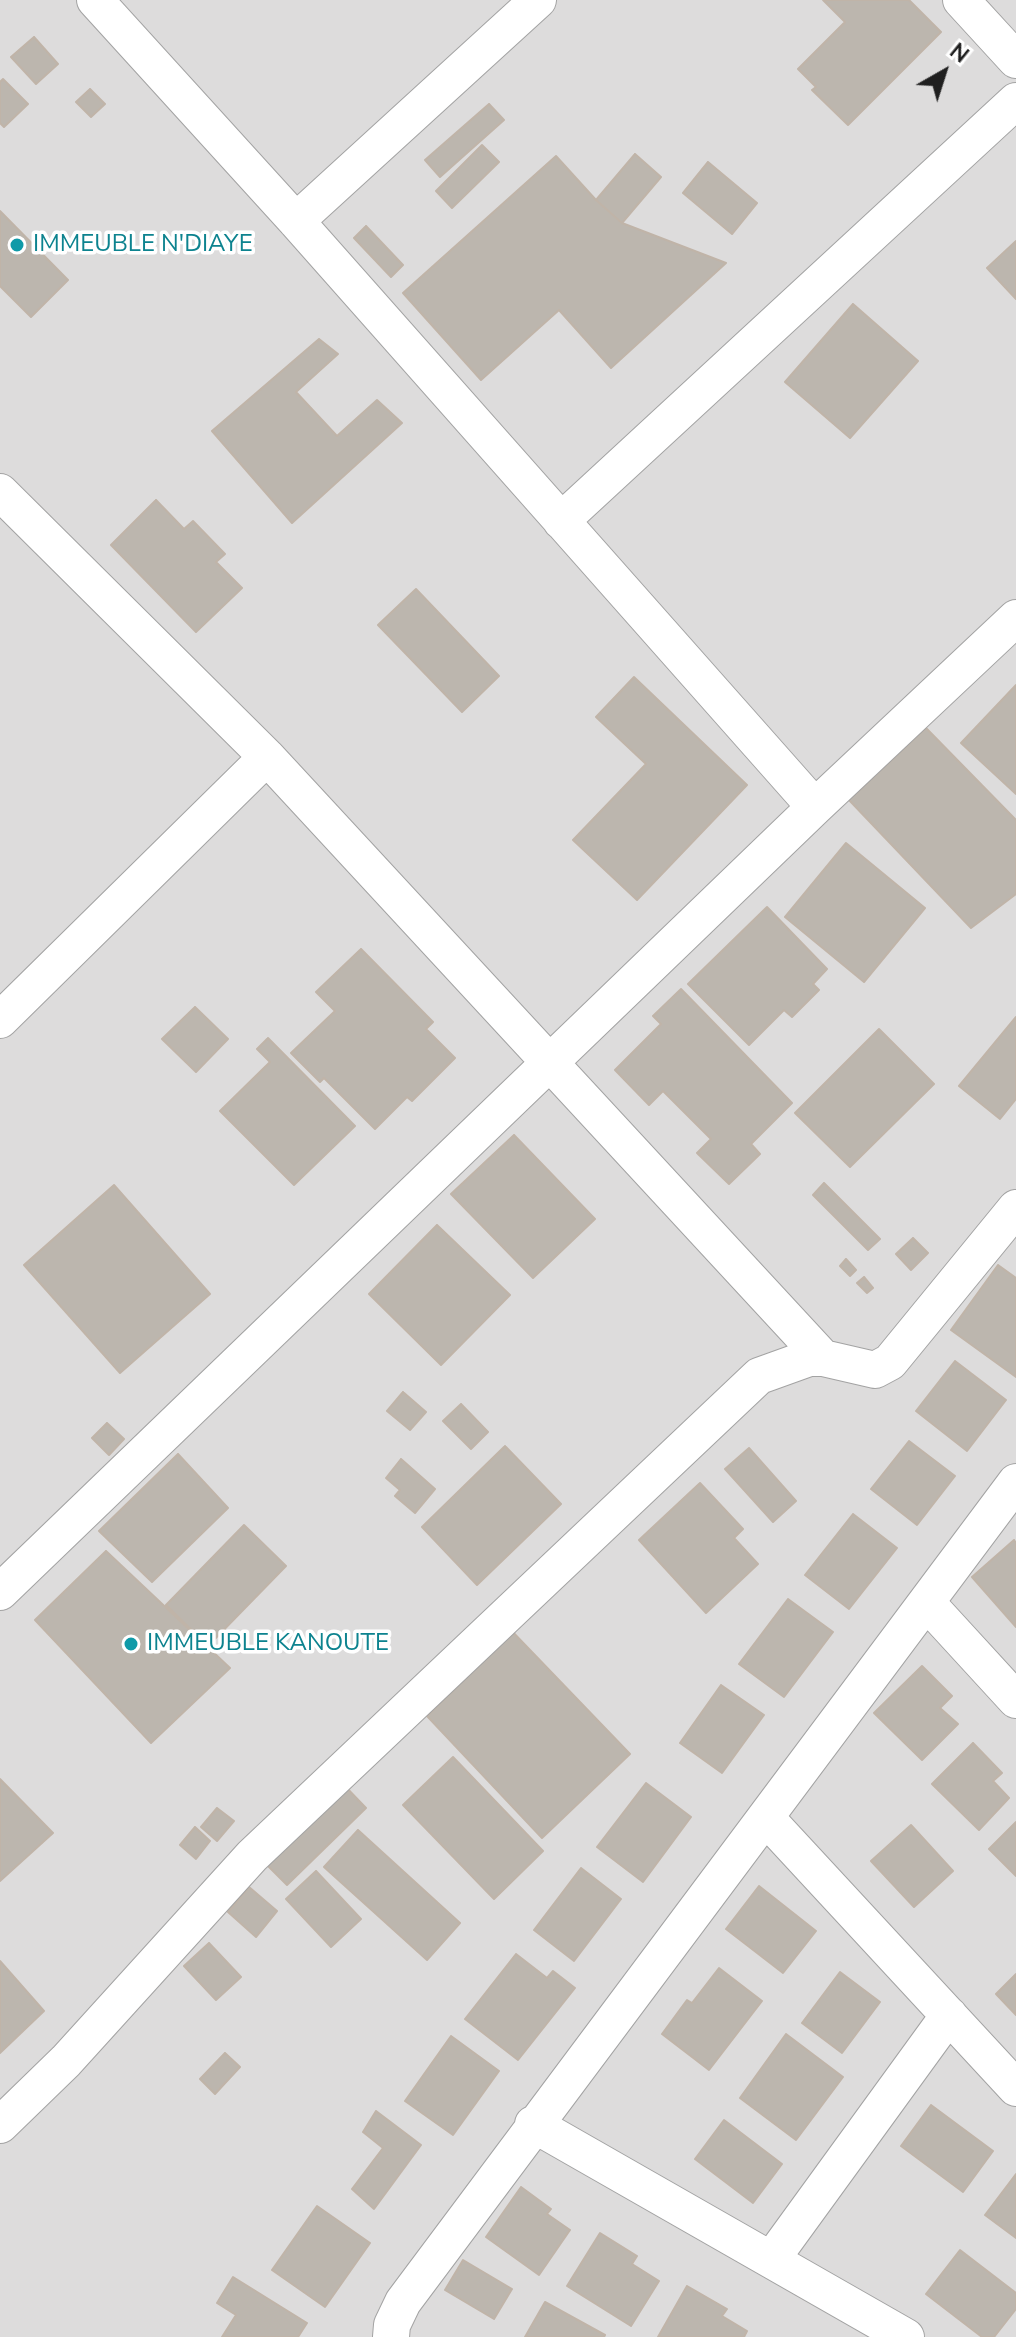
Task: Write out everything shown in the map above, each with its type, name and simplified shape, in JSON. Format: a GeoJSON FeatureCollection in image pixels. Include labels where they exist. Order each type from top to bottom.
{"type":"FeatureCollection","features":[{"type":"Feature","properties":{"kind":"street"},"geometry":{"type":"LineString","coordinates":[[95,0],[296,221],[815,807]]}},
{"type":"Feature","properties":{"kind":"street"},"geometry":{"type":"LineString","coordinates":[[296,221],[538,0]]}},
{"type":"Feature","properties":{"kind":"street"},"geometry":{"type":"LineString","coordinates":[[961,0],[1016,60]]}},
{"type":"Feature","properties":{"kind":"street"},"geometry":{"type":"LineString","coordinates":[[561,521],[1016,101]]}},
{"type":"Feature","properties":{"kind":"street"},"geometry":{"type":"LineString","coordinates":[[0,492],[267,757],[823,1358]]}},
{"type":"Feature","properties":{"kind":"street"},"geometry":{"type":"LineString","coordinates":[[0,1592],[815,807],[1016,618]]}},
{"type":"Feature","properties":{"kind":"street"},"geometry":{"type":"LineString","coordinates":[[0,1020],[267,757]]}},
{"type":"Feature","properties":{"kind":"street"},"geometry":{"type":"LineString","coordinates":[[0,2125],[66,2061],[252,1856],[759,1376],[796,1361],[823,1358],[875,1370],[890,1362],[1016,1208]]}},
{"type":"Feature","properties":{"kind":"street"},"geometry":{"type":"LineString","coordinates":[[391,2337],[392,2325],[403,2302],[533,2124],[767,1819],[1016,1482]]}},
{"type":"Feature","properties":{"kind":"street"},"geometry":{"type":"LineString","coordinates":[[927,1603],[1016,1700]]}},
{"type":"Feature","properties":{"kind":"street"},"geometry":{"type":"LineString","coordinates":[[767,1819],[1016,2088]]}},
{"type":"Feature","properties":{"kind":"street"},"geometry":{"type":"LineString","coordinates":[[771,2260],[949,2015]]}},
{"type":"Feature","properties":{"kind":"street"},"geometry":{"type":"LineString","coordinates":[[533,2124],[906,2337]]}},
{"type":"Feature","properties":{"kind":"shaded area"},"geometry":{"type":"Polygon","coordinates":[[[0,0],[1016,0],[1016,2337],[0,2337],[0,0]]]}},
{"type":"Feature","properties":{"kind":"building"},"geometry":{"type":"Polygon","coordinates":[[[823,0],[909,0],[941,32],[848,125],[812,90],[816,87],[798,69],[845,22],[823,0]]]}},
{"type":"Feature","properties":{"kind":"building"},"geometry":{"type":"Polygon","coordinates":[[[34,37],[58,64],[36,84],[11,57],[34,37]]]}},
{"type":"Feature","properties":{"kind":"building"},"geometry":{"type":"Polygon","coordinates":[[[3,79],[28,104],[4,127],[0,123],[0,82],[3,79]]]}},
{"type":"Feature","properties":{"kind":"building"},"geometry":{"type":"Polygon","coordinates":[[[90,89],[105,104],[91,117],[76,102],[90,89]]]}},
{"type":"Feature","properties":{"kind":"building"},"geometry":{"type":"Polygon","coordinates":[[[489,104],[504,120],[440,177],[425,160],[489,104]]]}},
{"type":"Feature","properties":{"kind":"building"},"geometry":{"type":"Polygon","coordinates":[[[482,145],[499,162],[452,208],[436,191],[482,145]]]}},
{"type":"Feature","properties":{"kind":"building"},"geometry":{"type":"Polygon","coordinates":[[[635,154],[661,177],[622,223],[596,200],[635,154]]]}},
{"type":"Feature","properties":{"kind":"building"},"geometry":{"type":"Polygon","coordinates":[[[556,156],[622,223],[726,263],[611,368],[559,310],[481,380],[403,293],[556,156]]]}},
{"type":"Feature","properties":{"kind":"building"},"geometry":{"type":"Polygon","coordinates":[[[708,162],[757,203],[732,234],[683,193],[708,162]]]}},
{"type":"Feature","properties":{"kind":"building","name":"IMMEUBLE N'DIAYE"},"geometry":{"type":"Polygon","coordinates":[[[0,211],[68,280],[31,317],[0,286],[0,211]]]}},
{"type":"Feature","properties":{"kind":"building"},"geometry":{"type":"Polygon","coordinates":[[[366,226],[403,265],[391,277],[354,238],[366,226]]]}},
{"type":"Feature","properties":{"kind":"building"},"geometry":{"type":"Polygon","coordinates":[[[1016,241],[1016,299],[987,268],[1016,241]]]}},
{"type":"Feature","properties":{"kind":"building"},"geometry":{"type":"Polygon","coordinates":[[[853,304],[918,361],[850,438],[785,382],[853,304]]]}},
{"type":"Feature","properties":{"kind":"building"},"geometry":{"type":"Polygon","coordinates":[[[319,339],[338,354],[296,392],[337,436],[377,400],[402,423],[292,523],[212,431],[319,339]]]}},
{"type":"Feature","properties":{"kind":"building"},"geometry":{"type":"Polygon","coordinates":[[[156,500],[184,529],[193,521],[225,554],[216,562],[242,588],[196,632],[111,545],[156,500]]]}},
{"type":"Feature","properties":{"kind":"building"},"geometry":{"type":"Polygon","coordinates":[[[416,589],[499,676],[462,712],[378,625],[416,589]]]}},
{"type":"Feature","properties":{"kind":"building"},"geometry":{"type":"Polygon","coordinates":[[[634,677],[747,785],[637,900],[573,840],[646,764],[596,717],[634,677]]]}},
{"type":"Feature","properties":{"kind":"building"},"geometry":{"type":"Polygon","coordinates":[[[1016,685],[1016,794],[961,743],[1016,685]]]}},
{"type":"Feature","properties":{"kind":"building"},"geometry":{"type":"Polygon","coordinates":[[[926,728],[1016,820],[1016,894],[971,928],[849,800],[926,728]]]}},
{"type":"Feature","properties":{"kind":"building"},"geometry":{"type":"Polygon","coordinates":[[[846,843],[925,908],[864,982],[785,917],[846,843]]]}},
{"type":"Feature","properties":{"kind":"building"},"geometry":{"type":"Polygon","coordinates":[[[767,907],[827,969],[813,984],[819,990],[792,1017],[784,1010],[749,1045],[688,984],[767,907]]]}},
{"type":"Feature","properties":{"kind":"building"},"geometry":{"type":"Polygon","coordinates":[[[361,949],[433,1022],[426,1029],[455,1058],[412,1101],[407,1097],[375,1129],[324,1078],[320,1082],[291,1053],[335,1011],[316,992],[361,949]]]}},
{"type":"Feature","properties":{"kind":"building"},"geometry":{"type":"Polygon","coordinates":[[[681,989],[792,1103],[751,1144],[760,1154],[729,1184],[697,1153],[711,1139],[663,1091],[649,1105],[615,1070],[661,1024],[653,1016],[681,989]]]}},
{"type":"Feature","properties":{"kind":"building"},"geometry":{"type":"Polygon","coordinates":[[[195,1007],[228,1039],[196,1072],[162,1039],[195,1007]]]}},
{"type":"Feature","properties":{"kind":"building"},"geometry":{"type":"Polygon","coordinates":[[[1016,1017],[1016,1099],[1000,1119],[959,1086],[1016,1017]]]}},
{"type":"Feature","properties":{"kind":"building"},"geometry":{"type":"Polygon","coordinates":[[[879,1029],[934,1084],[850,1167],[795,1113],[879,1029]]]}},
{"type":"Feature","properties":{"kind":"building"},"geometry":{"type":"Polygon","coordinates":[[[268,1038],[355,1126],[294,1185],[220,1111],[270,1062],[257,1049],[268,1038]]]}},
{"type":"Feature","properties":{"kind":"building"},"geometry":{"type":"Polygon","coordinates":[[[514,1135],[595,1219],[533,1278],[451,1194],[514,1135]]]}},
{"type":"Feature","properties":{"kind":"building"},"geometry":{"type":"Polygon","coordinates":[[[824,1183],[880,1239],[868,1250],[813,1195],[824,1183]]]}},
{"type":"Feature","properties":{"kind":"building"},"geometry":{"type":"Polygon","coordinates":[[[114,1185],[210,1294],[120,1373],[24,1265],[114,1185]]]}},
{"type":"Feature","properties":{"kind":"building"},"geometry":{"type":"Polygon","coordinates":[[[437,1225],[510,1295],[441,1365],[369,1294],[437,1225]]]}},
{"type":"Feature","properties":{"kind":"building"},"geometry":{"type":"Polygon","coordinates":[[[913,1238],[928,1253],[911,1270],[896,1254],[913,1238]]]}},
{"type":"Feature","properties":{"kind":"building"},"geometry":{"type":"Polygon","coordinates":[[[846,1259],[856,1270],[850,1276],[840,1266],[846,1259]]]}},
{"type":"Feature","properties":{"kind":"building"},"geometry":{"type":"Polygon","coordinates":[[[998,1265],[1016,1278],[1016,1377],[951,1330],[998,1265]]]}},
{"type":"Feature","properties":{"kind":"building"},"geometry":{"type":"Polygon","coordinates":[[[864,1277],[873,1288],[867,1293],[857,1283],[864,1277]]]}},
{"type":"Feature","properties":{"kind":"building"},"geometry":{"type":"Polygon","coordinates":[[[955,1361],[1006,1400],[967,1451],[916,1411],[955,1361]]]}},
{"type":"Feature","properties":{"kind":"building"},"geometry":{"type":"Polygon","coordinates":[[[403,1392],[426,1412],[410,1430],[387,1411],[403,1392]]]}},
{"type":"Feature","properties":{"kind":"building"},"geometry":{"type":"Polygon","coordinates":[[[461,1404],[488,1432],[471,1449],[443,1421],[461,1404]]]}},
{"type":"Feature","properties":{"kind":"building"},"geometry":{"type":"Polygon","coordinates":[[[107,1423],[124,1439],[109,1455],[92,1438],[107,1423]]]}},
{"type":"Feature","properties":{"kind":"building"},"geometry":{"type":"Polygon","coordinates":[[[909,1441],[955,1476],[917,1525],[871,1489],[909,1441]]]}},
{"type":"Feature","properties":{"kind":"building"},"geometry":{"type":"Polygon","coordinates":[[[505,1446],[561,1504],[477,1585],[422,1527],[505,1446]]]}},
{"type":"Feature","properties":{"kind":"building"},"geometry":{"type":"Polygon","coordinates":[[[749,1448],[796,1501],[773,1522],[725,1469],[749,1448]]]}},
{"type":"Feature","properties":{"kind":"building"},"geometry":{"type":"Polygon","coordinates":[[[178,1454],[228,1508],[152,1582],[99,1531],[178,1454]]]}},
{"type":"Feature","properties":{"kind":"building"},"geometry":{"type":"Polygon","coordinates":[[[401,1459],[435,1489],[415,1513],[395,1496],[400,1490],[386,1478],[401,1459]]]}},
{"type":"Feature","properties":{"kind":"building"},"geometry":{"type":"Polygon","coordinates":[[[700,1483],[743,1529],[734,1538],[758,1564],[706,1613],[639,1540],[700,1483]]]}},
{"type":"Feature","properties":{"kind":"building"},"geometry":{"type":"Polygon","coordinates":[[[853,1514],[897,1548],[849,1609],[805,1575],[853,1514]]]}},
{"type":"Feature","properties":{"kind":"building"},"geometry":{"type":"Polygon","coordinates":[[[244,1525],[286,1566],[208,1646],[166,1605],[244,1525]]]}},
{"type":"Feature","properties":{"kind":"building"},"geometry":{"type":"Polygon","coordinates":[[[1014,1540],[1016,1543],[1016,1627],[972,1577],[1014,1540]]]}},
{"type":"Feature","properties":{"kind":"building","name":"IMMEUBLE KANOUTE"},"geometry":{"type":"Polygon","coordinates":[[[106,1551],[230,1668],[151,1743],[35,1620],[106,1551]]]}},
{"type":"Feature","properties":{"kind":"building"},"geometry":{"type":"Polygon","coordinates":[[[788,1599],[833,1632],[784,1697],[739,1664],[788,1599]]]}},
{"type":"Feature","properties":{"kind":"building"},"geometry":{"type":"Polygon","coordinates":[[[506,1625],[630,1754],[542,1838],[427,1716],[495,1650],[506,1625]]]}},
{"type":"Feature","properties":{"kind":"building"},"geometry":{"type":"Polygon","coordinates":[[[922,1666],[952,1696],[940,1708],[958,1724],[922,1760],[874,1713],[922,1666]]]}},
{"type":"Feature","properties":{"kind":"building"},"geometry":{"type":"Polygon","coordinates":[[[721,1685],[764,1715],[722,1773],[680,1743],[721,1685]]]}},
{"type":"Feature","properties":{"kind":"building"},"geometry":{"type":"Polygon","coordinates":[[[973,1743],[1002,1773],[993,1781],[1009,1798],[979,1830],[932,1784],[973,1743]]]}},
{"type":"Feature","properties":{"kind":"building"},"geometry":{"type":"Polygon","coordinates":[[[453,1757],[543,1851],[494,1899],[403,1805],[453,1757]]]}},
{"type":"Feature","properties":{"kind":"building"},"geometry":{"type":"Polygon","coordinates":[[[0,1779],[53,1833],[0,1881],[0,1779]]]}},
{"type":"Feature","properties":{"kind":"building"},"geometry":{"type":"Polygon","coordinates":[[[341,1782],[366,1808],[287,1885],[261,1859],[341,1782]]]}},
{"type":"Feature","properties":{"kind":"building"},"geometry":{"type":"Polygon","coordinates":[[[646,1783],[691,1817],[643,1882],[597,1847],[646,1783]]]}},
{"type":"Feature","properties":{"kind":"building"},"geometry":{"type":"Polygon","coordinates":[[[217,1808],[234,1821],[217,1841],[201,1827],[217,1808]]]}},
{"type":"Feature","properties":{"kind":"building"},"geometry":{"type":"Polygon","coordinates":[[[1016,1822],[1016,1876],[989,1849],[1016,1822]]]}},
{"type":"Feature","properties":{"kind":"building"},"geometry":{"type":"Polygon","coordinates":[[[911,1825],[953,1871],[914,1907],[871,1861],[911,1825]]]}},
{"type":"Feature","properties":{"kind":"building"},"geometry":{"type":"Polygon","coordinates":[[[195,1827],[210,1841],[196,1859],[180,1845],[195,1827]]]}},
{"type":"Feature","properties":{"kind":"building"},"geometry":{"type":"Polygon","coordinates":[[[358,1830],[460,1923],[427,1960],[324,1867],[358,1830]]]}},
{"type":"Feature","properties":{"kind":"building"},"geometry":{"type":"Polygon","coordinates":[[[581,1868],[621,1899],[574,1961],[534,1930],[581,1868]]]}},
{"type":"Feature","properties":{"kind":"building"},"geometry":{"type":"Polygon","coordinates":[[[316,1871],[361,1919],[331,1947],[286,1899],[316,1871]]]}},
{"type":"Feature","properties":{"kind":"building"},"geometry":{"type":"Polygon","coordinates":[[[759,1886],[816,1931],[783,1973],[726,1929],[759,1886]]]}},
{"type":"Feature","properties":{"kind":"building"},"geometry":{"type":"Polygon","coordinates":[[[249,1887],[277,1911],[256,1937],[228,1912],[249,1887]]]}},
{"type":"Feature","properties":{"kind":"building"},"geometry":{"type":"Polygon","coordinates":[[[209,1943],[241,1977],[216,2000],[184,1966],[209,1943]]]}},
{"type":"Feature","properties":{"kind":"building"},"geometry":{"type":"Polygon","coordinates":[[[516,1954],[547,1978],[553,1971],[575,1988],[518,2060],[465,2019],[516,1954]]]}},
{"type":"Feature","properties":{"kind":"building"},"geometry":{"type":"Polygon","coordinates":[[[0,1961],[44,2011],[0,2053],[0,1961]]]}},
{"type":"Feature","properties":{"kind":"building"},"geometry":{"type":"Polygon","coordinates":[[[719,1968],[762,2001],[709,2070],[662,2034],[687,2000],[692,2003],[719,1968]]]}},
{"type":"Feature","properties":{"kind":"building"},"geometry":{"type":"Polygon","coordinates":[[[840,1972],[880,2002],[842,2053],[802,2023],[840,1972]]]}},
{"type":"Feature","properties":{"kind":"building"},"geometry":{"type":"Polygon","coordinates":[[[1016,1974],[1016,2015],[996,1994],[1016,1974]]]}},
{"type":"Feature","properties":{"kind":"building"},"geometry":{"type":"Polygon","coordinates":[[[786,2034],[843,2077],[796,2140],[740,2098],[786,2034]]]}},
{"type":"Feature","properties":{"kind":"building"},"geometry":{"type":"Polygon","coordinates":[[[451,2036],[499,2071],[453,2135],[405,2101],[451,2036]]]}},
{"type":"Feature","properties":{"kind":"building"},"geometry":{"type":"Polygon","coordinates":[[[225,2053],[240,2067],[215,2094],[200,2079],[225,2053]]]}},
{"type":"Feature","properties":{"kind":"building"},"geometry":{"type":"Polygon","coordinates":[[[931,2105],[993,2151],[963,2192],[901,2146],[931,2105]]]}},
{"type":"Feature","properties":{"kind":"building"},"geometry":{"type":"Polygon","coordinates":[[[376,2111],[421,2145],[374,2209],[352,2189],[383,2148],[363,2132],[376,2111]]]}},
{"type":"Feature","properties":{"kind":"building"},"geometry":{"type":"Polygon","coordinates":[[[724,2120],[782,2164],[753,2203],[695,2159],[724,2120]]]}},
{"type":"Feature","properties":{"kind":"building"},"geometry":{"type":"Polygon","coordinates":[[[1016,2174],[1016,2238],[985,2215],[1016,2174]]]}},
{"type":"Feature","properties":{"kind":"building"},"geometry":{"type":"Polygon","coordinates":[[[521,2187],[551,2209],[547,2214],[570,2230],[539,2275],[486,2237],[521,2187]]]}},
{"type":"Feature","properties":{"kind":"building"},"geometry":{"type":"Polygon","coordinates":[[[317,2206],[370,2243],[325,2307],[272,2270],[317,2206]]]}},
{"type":"Feature","properties":{"kind":"building"},"geometry":{"type":"Polygon","coordinates":[[[600,2233],[637,2256],[632,2264],[659,2281],[631,2326],[567,2286],[600,2233]]]}},
{"type":"Feature","properties":{"kind":"building"},"geometry":{"type":"Polygon","coordinates":[[[960,2250],[1016,2293],[1016,2309],[994,2337],[982,2337],[926,2294],[960,2250]]]}},
{"type":"Feature","properties":{"kind":"building"},"geometry":{"type":"Polygon","coordinates":[[[463,2260],[512,2289],[494,2319],[445,2290],[463,2260]]]}},
{"type":"Feature","properties":{"kind":"building"},"geometry":{"type":"Polygon","coordinates":[[[233,2277],[307,2323],[298,2337],[222,2337],[236,2315],[217,2303],[233,2277]]]}},
{"type":"Feature","properties":{"kind":"building"},"geometry":{"type":"Polygon","coordinates":[[[687,2286],[727,2309],[722,2316],[747,2331],[744,2337],[658,2337],[687,2286]]]}},
{"type":"Feature","properties":{"kind":"building"},"geometry":{"type":"Polygon","coordinates":[[[545,2302],[605,2335],[604,2337],[525,2337],[545,2302]]]}},
{"type":"Feature","properties":{"kind":"place","name":"IMMEUBLE N'DIAYE"},"geometry":{"type":"Point","coordinates":[17,245]}},
{"type":"Feature","properties":{"kind":"place","name":"IMMEUBLE KANOUTE"},"geometry":{"type":"Point","coordinates":[131,1644]}}]}
